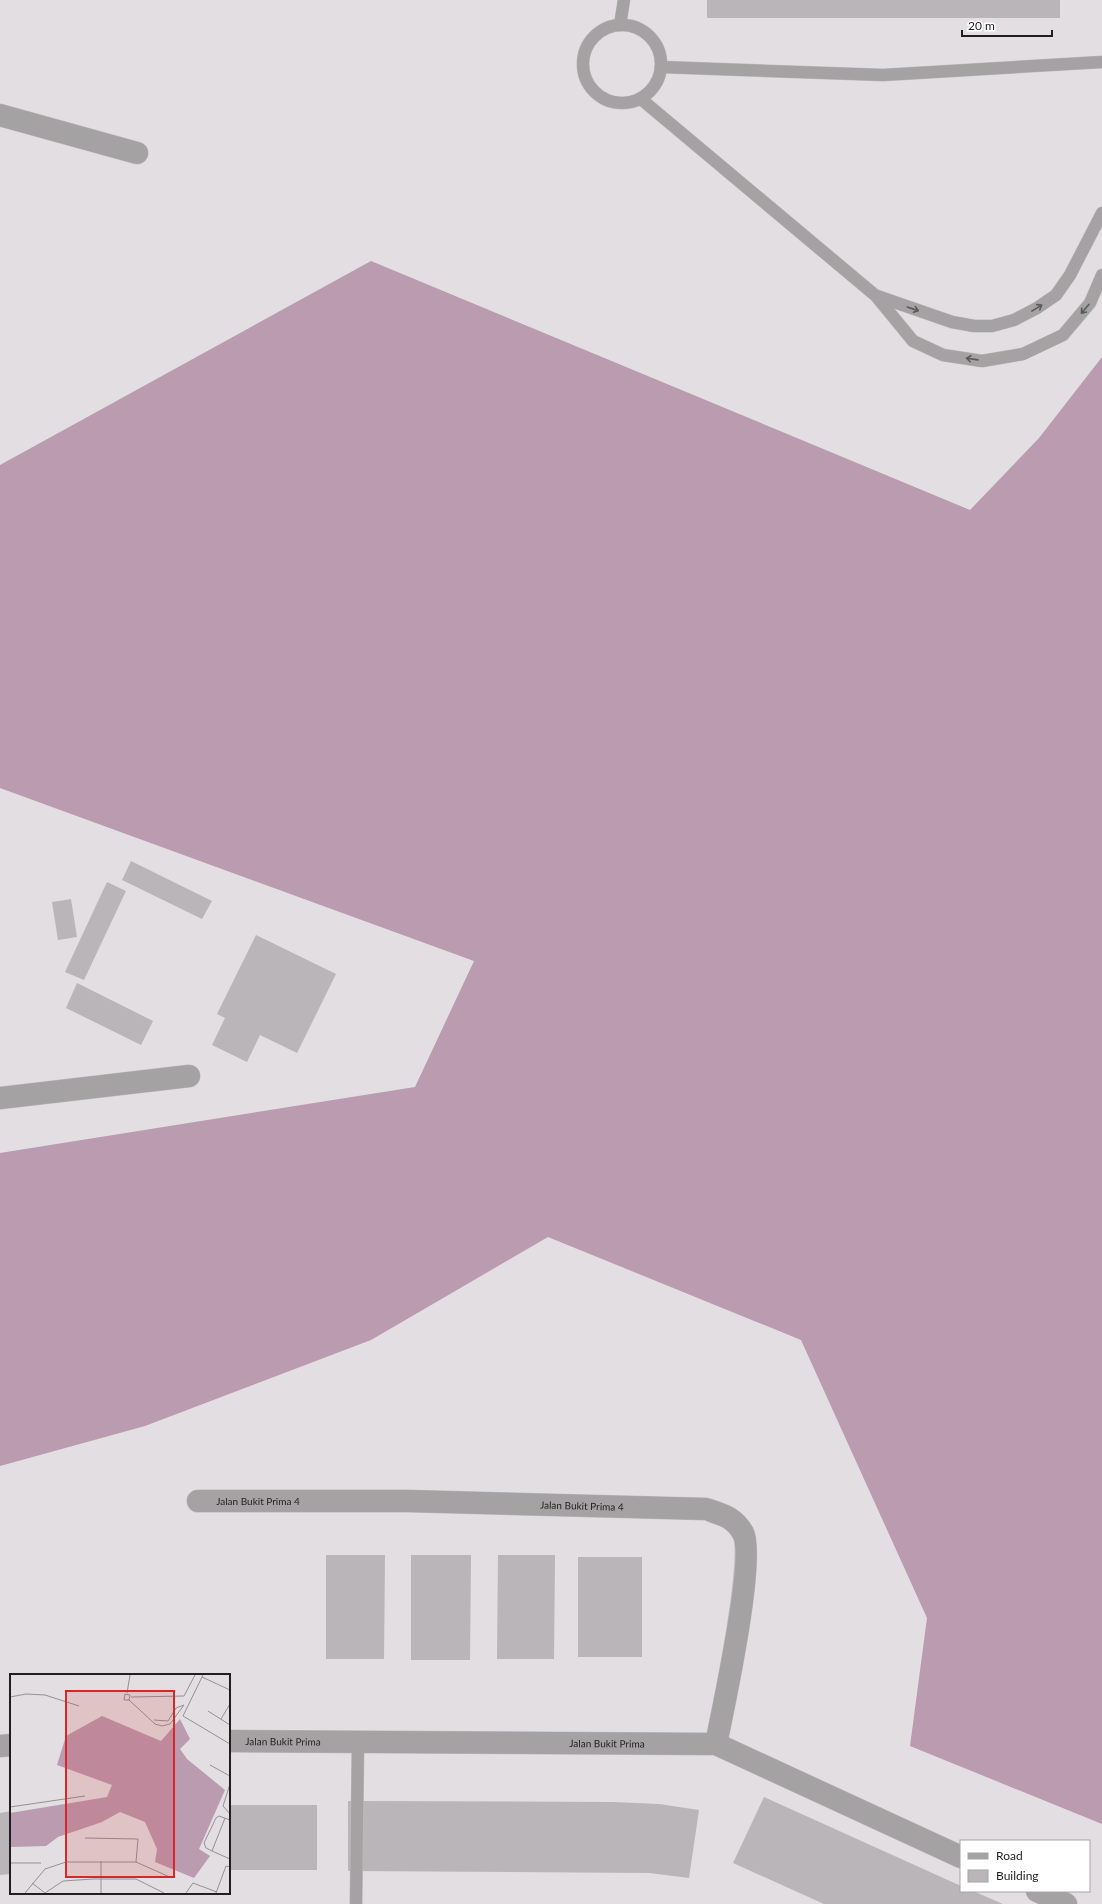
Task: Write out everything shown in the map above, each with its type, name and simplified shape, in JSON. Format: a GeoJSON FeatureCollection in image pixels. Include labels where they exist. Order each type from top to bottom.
{"type":"FeatureCollection","features":[{"type":"Feature","properties":{"kind":"street"},"geometry":{"type":"LineString","coordinates":[[0,115],[137,153]]}},
{"type":"Feature","properties":{"kind":"street"},"geometry":{"type":"LineString","coordinates":[[0,1098],[189,1076]]}},
{"type":"Feature","properties":{"kind":"street","name":"Jalan Bukit Prima 4"},"geometry":{"type":"LineString","coordinates":[[198,1501],[408,1501],[706,1509],[731,1517],[744,1534],[747,1561],[736,1637],[716,1744]]}},
{"type":"Feature","properties":{"kind":"street","name":"Jalan Bukit Prima"},"geometry":{"type":"LineString","coordinates":[[230,1741],[716,1744],[960,1857]]}},
{"type":"Feature","properties":{"kind":"street"},"geometry":{"type":"LineString","coordinates":[[0,1746],[10,1745]]}},
{"type":"Feature","properties":{"kind":"street"},"geometry":{"type":"LineString","coordinates":[[1039,1892],[1066,1904]]}},
{"type":"Feature","properties":{"kind":"lane"},"geometry":{"type":"LineString","coordinates":[[620,25],[624,0]]}},
{"type":"Feature","properties":{"kind":"lane"},"geometry":{"type":"LineString","coordinates":[[620,25],[634,27],[645,33],[655,42],[660,54],[661,67],[658,80],[651,91],[641,99],[626,104],[610,102],[596,94],[586,82],[582,67],[584,52],[592,38],[606,29],[620,25]]}},
{"type":"Feature","properties":{"kind":"lane"},"geometry":{"type":"LineString","coordinates":[[661,67],[884,76],[1102,62]]}},
{"type":"Feature","properties":{"kind":"lane"},"geometry":{"type":"LineString","coordinates":[[641,99],[876,296],[913,341],[943,356],[982,361],[1023,354],[1063,335],[1090,303],[1102,275]]}},
{"type":"Feature","properties":{"kind":"lane"},"geometry":{"type":"LineString","coordinates":[[876,296],[952,322],[974,326],[992,326],[1014,320],[1037,308],[1056,295],[1070,275],[1102,213]]}},
{"type":"Feature","properties":{"kind":"lane"},"geometry":{"type":"LineString","coordinates":[[356,1904],[358,1742]]}},
{"type":"Feature","properties":{"kind":"shaded area"},"geometry":{"type":"Polygon","coordinates":[[[371,261],[970,510],[1039,438],[1102,357],[1102,1824],[910,1746],[927,1618],[801,1340],[548,1237],[371,1340],[145,1426],[0,1466],[0,1153],[415,1087],[474,961],[0,788],[0,465],[371,261]]]}},
{"type":"Feature","properties":{"kind":"building"},"geometry":{"type":"Polygon","coordinates":[[[707,0],[1060,0],[1060,18],[707,18],[707,0]]]}},
{"type":"Feature","properties":{"kind":"building"},"geometry":{"type":"Polygon","coordinates":[[[131,861],[212,901],[202,919],[122,880],[131,861]]]}},
{"type":"Feature","properties":{"kind":"building"},"geometry":{"type":"Polygon","coordinates":[[[107,882],[126,891],[84,980],[65,972],[107,882]]]}},
{"type":"Feature","properties":{"kind":"building"},"geometry":{"type":"Polygon","coordinates":[[[71,899],[77,937],[58,940],[52,902],[71,899]]]}},
{"type":"Feature","properties":{"kind":"building"},"geometry":{"type":"Polygon","coordinates":[[[256,935],[336,974],[297,1053],[260,1035],[247,1062],[212,1045],[225,1018],[217,1014],[256,935]]]}},
{"type":"Feature","properties":{"kind":"building"},"geometry":{"type":"Polygon","coordinates":[[[77,983],[153,1021],[141,1045],[66,1008],[77,983]]]}},
{"type":"Feature","properties":{"kind":"building"},"geometry":{"type":"Polygon","coordinates":[[[326,1555],[385,1555],[384,1659],[326,1659],[326,1555]]]}},
{"type":"Feature","properties":{"kind":"building"},"geometry":{"type":"Polygon","coordinates":[[[411,1555],[471,1555],[470,1660],[411,1660],[411,1555]]]}},
{"type":"Feature","properties":{"kind":"building"},"geometry":{"type":"Polygon","coordinates":[[[498,1555],[555,1555],[554,1659],[497,1659],[498,1555]]]}},
{"type":"Feature","properties":{"kind":"building"},"geometry":{"type":"Polygon","coordinates":[[[578,1557],[642,1557],[642,1657],[578,1657],[578,1557]]]}},
{"type":"Feature","properties":{"kind":"building"},"geometry":{"type":"Polygon","coordinates":[[[764,1797],[960,1886],[960,1892],[975,1892],[1003,1904],[824,1904],[733,1863],[764,1797]]]}},
{"type":"Feature","properties":{"kind":"building"},"geometry":{"type":"Polygon","coordinates":[[[348,1801],[613,1802],[659,1804],[699,1810],[689,1878],[649,1873],[348,1871],[348,1801]]]}},
{"type":"Feature","properties":{"kind":"building"},"geometry":{"type":"Polygon","coordinates":[[[230,1805],[317,1805],[317,1870],[230,1870],[230,1805]]]}},
{"type":"Feature","properties":{"kind":"building"},"geometry":{"type":"Polygon","coordinates":[[[10,1811],[10,1874],[0,1875],[0,1813],[10,1811]]]}}]}
